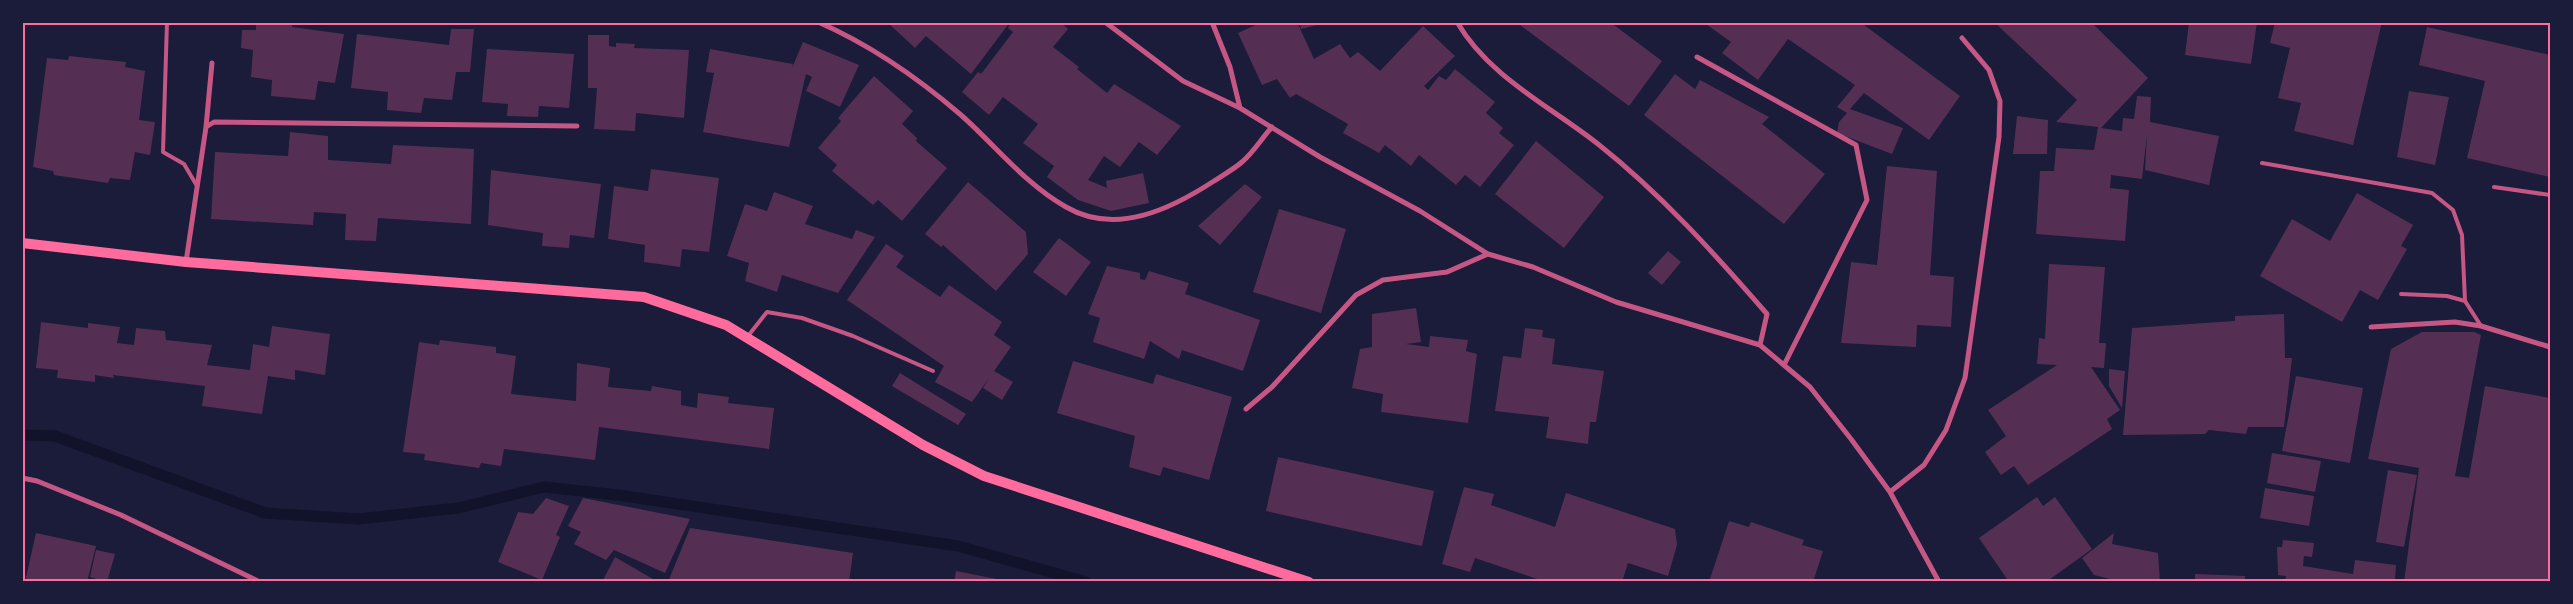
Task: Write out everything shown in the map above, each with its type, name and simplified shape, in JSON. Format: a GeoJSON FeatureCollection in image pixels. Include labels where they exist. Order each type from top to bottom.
{"type":"FeatureCollection","features":[{"type":"Feature","properties":{"kind":"main road"},"geometry":{"type":"LineString","coordinates":[[22,243],[186,262],[644,297],[726,325],[746,339],[923,445],[984,476],[1309,582]]}},
{"type":"Feature","properties":{"kind":"street"},"geometry":{"type":"LineString","coordinates":[[818,22],[854,38],[906,72],[961,115],[1030,181],[1066,208],[1104,220],[1141,217],[1185,199],[1243,162],[1272,127]]}},
{"type":"Feature","properties":{"kind":"street"},"geometry":{"type":"LineString","coordinates":[[1104,22],[1183,81],[1240,108],[1320,157],[1420,211],[1488,254],[1533,267],[1616,302],[1760,345],[1810,387],[1890,492],[1939,582]]}},
{"type":"Feature","properties":{"kind":"street"},"geometry":{"type":"LineString","coordinates":[[1212,22],[1230,67],[1240,108]]}},
{"type":"Feature","properties":{"kind":"street"},"geometry":{"type":"LineString","coordinates":[[1457,22],[1468,40],[1517,87],[1597,143],[1664,199],[1767,314],[1760,345]]}},
{"type":"Feature","properties":{"kind":"street"},"geometry":{"type":"LineString","coordinates":[[1890,492],[1924,465],[1946,430],[1965,378],[1998,137],[2000,101],[1989,70],[1962,38]]}},
{"type":"Feature","properties":{"kind":"street"},"geometry":{"type":"LineString","coordinates":[[1697,57],[1856,145],[1867,200],[1784,365]]}},
{"type":"Feature","properties":{"kind":"street"},"geometry":{"type":"LineString","coordinates":[[186,262],[206,127],[212,63]]}},
{"type":"Feature","properties":{"kind":"street"},"geometry":{"type":"LineString","coordinates":[[206,127],[214,122],[576,126]]}},
{"type":"Feature","properties":{"kind":"street"},"geometry":{"type":"LineString","coordinates":[[1246,409],[1272,387],[1356,295],[1383,280],[1448,272],[1488,254]]}},
{"type":"Feature","properties":{"kind":"street"},"geometry":{"type":"LineString","coordinates":[[2370,328],[2455,322],[2481,326],[2550,347]]}},
{"type":"Feature","properties":{"kind":"street"},"geometry":{"type":"LineString","coordinates":[[22,478],[37,481],[122,515],[260,582]]}},
{"type":"Feature","properties":{"kind":"lane"},"geometry":{"type":"LineString","coordinates":[[167,22],[163,152],[184,164],[197,186]]}},
{"type":"Feature","properties":{"kind":"lane"},"geometry":{"type":"LineString","coordinates":[[2262,162],[2432,193],[2453,210],[2462,236],[2465,301],[2481,326]]}},
{"type":"Feature","properties":{"kind":"lane"},"geometry":{"type":"LineString","coordinates":[[2494,186],[2550,195]]}},
{"type":"Feature","properties":{"kind":"lane"},"geometry":{"type":"LineString","coordinates":[[2401,294],[2447,296],[2465,301]]}},
{"type":"Feature","properties":{"kind":"lane"},"geometry":{"type":"LineString","coordinates":[[746,339],[767,312],[802,318],[852,336],[933,370]]}},
{"type":"Feature","properties":{"kind":"building"},"geometry":{"type":"Polygon","coordinates":[[[256,22],[292,23],[292,27],[344,34],[335,83],[318,81],[315,100],[271,96],[272,80],[251,77],[253,50],[241,48],[242,30],[256,30],[256,22]]]}},
{"type":"Feature","properties":{"kind":"building"},"geometry":{"type":"Polygon","coordinates":[[[887,22],[1010,22],[971,74],[926,36],[915,48],[887,22]]]}},
{"type":"Feature","properties":{"kind":"building"},"geometry":{"type":"Polygon","coordinates":[[[1012,22],[1060,22],[1068,29],[1053,47],[1079,67],[1077,69],[1107,93],[1114,84],[1181,126],[1157,155],[1139,142],[1120,167],[1104,156],[1088,180],[1107,188],[1106,181],[1143,173],[1149,203],[1111,211],[1078,200],[1047,177],[1054,166],[1023,143],[1038,124],[1003,97],[989,115],[962,92],[978,72],[981,74],[1013,32],[1008,28],[1012,22]]]}},
{"type":"Feature","properties":{"kind":"building"},"geometry":{"type":"Polygon","coordinates":[[[1262,22],[1297,22],[1314,59],[1340,44],[1350,58],[1358,52],[1380,71],[1423,26],[1455,56],[1424,86],[1428,90],[1439,76],[1446,80],[1455,69],[1495,102],[1486,113],[1503,128],[1499,133],[1514,145],[1480,187],[1465,175],[1456,185],[1419,155],[1411,166],[1385,145],[1379,153],[1343,133],[1348,124],[1296,94],[1290,98],[1277,79],[1262,85],[1238,33],[1262,22]]]}},
{"type":"Feature","properties":{"kind":"building"},"geometry":{"type":"Polygon","coordinates":[[[1299,22],[1325,22],[1325,23],[1301,29],[1299,22]]]}},
{"type":"Feature","properties":{"kind":"building"},"geometry":{"type":"Polygon","coordinates":[[[1516,22],[1610,22],[1662,61],[1629,106],[1516,22]]]}},
{"type":"Feature","properties":{"kind":"building"},"geometry":{"type":"Polygon","coordinates":[[[1703,22],[1860,22],[1960,96],[1929,140],[1864,93],[1850,109],[1903,128],[1892,154],[1837,133],[1839,122],[1847,113],[1837,107],[1855,85],[1788,39],[1758,80],[1722,53],[1731,42],[1703,22]]]}},
{"type":"Feature","properties":{"kind":"building"},"geometry":{"type":"Polygon","coordinates":[[[1994,22],[2091,22],[2148,78],[2101,128],[2122,131],[2123,118],[2134,119],[2137,96],[2151,97],[2150,122],[2219,136],[2209,185],[2145,170],[2147,134],[2142,179],[2111,175],[2110,188],[2129,190],[2125,241],[2036,234],[2040,171],[2054,171],[2056,148],[2094,150],[2098,127],[2056,122],[2077,100],[1994,22]]]}},
{"type":"Feature","properties":{"kind":"building"},"geometry":{"type":"Polygon","coordinates":[[[2189,22],[2257,22],[2251,64],[2185,55],[2189,22]]]}},
{"type":"Feature","properties":{"kind":"building"},"geometry":{"type":"Polygon","coordinates":[[[2275,22],[2382,22],[2353,145],[2294,131],[2301,103],[2278,98],[2290,48],[2270,43],[2275,22]]]}},
{"type":"Feature","properties":{"kind":"building"},"geometry":{"type":"Polygon","coordinates":[[[2427,27],[2550,55],[2550,177],[2467,158],[2485,81],[2419,65],[2427,27]]]}},
{"type":"Feature","properties":{"kind":"building"},"geometry":{"type":"Polygon","coordinates":[[[451,29],[474,29],[470,72],[456,72],[452,100],[424,98],[421,113],[387,110],[388,92],[351,88],[357,34],[449,45],[451,29]]]}},
{"type":"Feature","properties":{"kind":"building"},"geometry":{"type":"Polygon","coordinates":[[[588,35],[609,35],[609,46],[616,47],[616,43],[635,44],[634,48],[689,50],[684,118],[636,113],[635,131],[594,129],[597,88],[588,88],[588,35]]]}},
{"type":"Feature","properties":{"kind":"building"},"geometry":{"type":"Polygon","coordinates":[[[803,42],[859,65],[840,107],[806,91],[812,77],[806,74],[789,147],[703,132],[714,73],[706,72],[710,49],[793,64],[792,68],[803,42]]]}},
{"type":"Feature","properties":{"kind":"building"},"geometry":{"type":"Polygon","coordinates":[[[487,49],[574,54],[569,108],[539,106],[538,117],[507,116],[508,104],[482,102],[487,49]]]}},
{"type":"Feature","properties":{"kind":"building"},"geometry":{"type":"Polygon","coordinates":[[[69,56],[126,62],[125,67],[145,71],[139,120],[155,122],[150,155],[135,152],[130,180],[110,178],[108,183],[54,175],[53,171],[33,167],[47,58],[68,60],[69,56]]]}},
{"type":"Feature","properties":{"kind":"building"},"geometry":{"type":"Polygon","coordinates":[[[1675,74],[1695,89],[1700,80],[1769,117],[1762,124],[1825,174],[1784,224],[1644,115],[1675,74]]]}},
{"type":"Feature","properties":{"kind":"building"},"geometry":{"type":"Polygon","coordinates":[[[874,76],[913,111],[902,124],[917,138],[916,141],[947,168],[902,221],[878,200],[873,205],[832,171],[837,165],[818,148],[841,121],[838,118],[874,76]]]}},
{"type":"Feature","properties":{"kind":"building"},"geometry":{"type":"Polygon","coordinates":[[[2409,91],[2449,97],[2435,165],[2397,157],[2409,91]]]}},
{"type":"Feature","properties":{"kind":"building"},"geometry":{"type":"Polygon","coordinates":[[[2017,116],[2048,120],[2047,154],[2013,154],[2017,116]]]}},
{"type":"Feature","properties":{"kind":"building"},"geometry":{"type":"Polygon","coordinates":[[[290,132],[328,136],[328,160],[391,164],[393,145],[474,149],[471,224],[378,218],[376,241],[345,240],[346,214],[314,212],[313,225],[211,219],[215,152],[288,156],[290,132]]]}},
{"type":"Feature","properties":{"kind":"building"},"geometry":{"type":"Polygon","coordinates":[[[1536,141],[1604,197],[1564,248],[1495,194],[1536,141]]]}},
{"type":"Feature","properties":{"kind":"building"},"geometry":{"type":"Polygon","coordinates":[[[1887,166],[1937,171],[1930,275],[1954,277],[1951,327],[1917,325],[1916,347],[1841,343],[1851,262],[1877,265],[1887,166]]]}},
{"type":"Feature","properties":{"kind":"building"},"geometry":{"type":"Polygon","coordinates":[[[651,169],[719,178],[709,252],[682,249],[680,267],[644,262],[645,245],[608,239],[614,186],[648,191],[651,169]]]}},
{"type":"Feature","properties":{"kind":"building"},"geometry":{"type":"Polygon","coordinates":[[[491,170],[601,184],[594,238],[570,235],[569,248],[542,246],[543,233],[488,225],[491,170]]]}},
{"type":"Feature","properties":{"kind":"building"},"geometry":{"type":"Polygon","coordinates":[[[968,182],[1026,232],[1028,254],[996,291],[943,245],[941,247],[925,234],[968,182]]]}},
{"type":"Feature","properties":{"kind":"building"},"geometry":{"type":"Polygon","coordinates":[[[1245,184],[1262,197],[1220,245],[1198,226],[1245,184]]]}},
{"type":"Feature","properties":{"kind":"building"},"geometry":{"type":"Polygon","coordinates":[[[774,192],[813,206],[805,224],[852,239],[856,230],[875,237],[838,293],[782,275],[777,292],[745,281],[749,263],[727,256],[745,204],[767,211],[774,192]]]}},
{"type":"Feature","properties":{"kind":"building"},"geometry":{"type":"Polygon","coordinates":[[[2357,193],[2413,225],[2401,246],[2407,249],[2378,300],[2360,290],[2342,322],[2260,276],[2292,219],[2330,241],[2357,193]]]}},
{"type":"Feature","properties":{"kind":"building"},"geometry":{"type":"Polygon","coordinates":[[[1279,209],[1346,229],[1321,313],[1253,292],[1279,209]]]}},
{"type":"Feature","properties":{"kind":"building"},"geometry":{"type":"Polygon","coordinates":[[[1059,238],[1091,262],[1066,296],[1033,272],[1059,238]]]}},
{"type":"Feature","properties":{"kind":"building"},"geometry":{"type":"Polygon","coordinates":[[[886,244],[904,256],[896,267],[940,297],[949,285],[1002,322],[994,335],[1011,347],[994,371],[1013,382],[1002,400],[983,388],[989,378],[972,402],[935,382],[944,366],[847,300],[886,244]]]}},
{"type":"Feature","properties":{"kind":"building"},"geometry":{"type":"Polygon","coordinates":[[[1668,251],[1681,262],[1662,285],[1648,273],[1668,251]]]}},
{"type":"Feature","properties":{"kind":"building"},"geometry":{"type":"Polygon","coordinates":[[[2049,264],[2105,267],[2099,343],[2106,343],[2104,368],[2091,367],[2120,410],[2107,419],[2112,429],[2028,485],[2014,466],[2001,475],[1985,452],[2006,436],[1988,410],[2057,365],[2037,364],[2039,338],[2045,339],[2049,264]]]}},
{"type":"Feature","properties":{"kind":"building"},"geometry":{"type":"Polygon","coordinates":[[[1107,266],[1140,273],[1140,279],[1145,280],[1149,271],[1189,283],[1185,294],[1260,320],[1243,371],[1182,350],[1179,359],[1150,341],[1144,359],[1093,342],[1100,318],[1088,314],[1107,266]]]}},
{"type":"Feature","properties":{"kind":"building"},"geometry":{"type":"Polygon","coordinates":[[[1416,308],[1421,342],[1406,344],[1429,347],[1430,336],[1468,340],[1466,351],[1477,354],[1468,423],[1381,412],[1383,394],[1352,388],[1360,349],[1372,347],[1372,314],[1416,308]]]}},
{"type":"Feature","properties":{"kind":"building"},"geometry":{"type":"Polygon","coordinates":[[[2284,314],[2285,358],[2292,358],[2284,427],[2248,427],[2246,434],[2209,430],[2205,434],[2123,435],[2132,328],[2235,321],[2235,316],[2284,314]]]}},
{"type":"Feature","properties":{"kind":"building"},"geometry":{"type":"Polygon","coordinates":[[[41,322],[88,328],[88,323],[120,327],[117,343],[134,345],[136,328],[165,331],[166,340],[212,345],[207,365],[250,370],[253,344],[269,347],[272,326],[330,334],[325,375],[295,370],[295,380],[268,376],[262,414],[202,406],[205,386],[113,375],[114,378],[95,375],[95,382],[57,378],[58,370],[36,368],[41,322]]]}},
{"type":"Feature","properties":{"kind":"building"},"geometry":{"type":"Polygon","coordinates":[[[1525,328],[1543,330],[1542,337],[1555,339],[1552,364],[1604,371],[1596,422],[1590,422],[1588,444],[1546,438],[1549,417],[1495,411],[1503,356],[1521,358],[1525,328]]]}},
{"type":"Feature","properties":{"kind":"building"},"geometry":{"type":"Polygon","coordinates":[[[2422,332],[2474,332],[2481,335],[2455,476],[2469,478],[2485,386],[2550,398],[2550,582],[2404,582],[2419,468],[2368,459],[2391,349],[2422,332]]]}},
{"type":"Feature","properties":{"kind":"building"},"geometry":{"type":"Polygon","coordinates":[[[440,340],[496,347],[496,353],[516,356],[511,394],[576,401],[577,363],[610,368],[608,387],[651,391],[652,386],[681,391],[681,405],[697,408],[698,393],[729,397],[728,403],[774,408],[769,449],[599,427],[595,460],[504,449],[501,466],[481,463],[479,468],[424,460],[425,454],[403,452],[419,342],[439,345],[440,340]]]}},
{"type":"Feature","properties":{"kind":"building"},"geometry":{"type":"Polygon","coordinates":[[[1073,361],[1153,384],[1156,374],[1232,397],[1209,480],[1163,467],[1160,476],[1129,467],[1135,436],[1057,413],[1073,361]]]}},
{"type":"Feature","properties":{"kind":"building"},"geometry":{"type":"Polygon","coordinates":[[[2109,369],[2125,371],[2122,408],[2109,386],[2109,369]]]}},
{"type":"Feature","properties":{"kind":"building"},"geometry":{"type":"Polygon","coordinates":[[[900,373],[966,414],[958,425],[892,386],[900,373]]]}},
{"type":"Feature","properties":{"kind":"building"},"geometry":{"type":"Polygon","coordinates":[[[2296,376],[2363,388],[2350,463],[2282,451],[2296,376]]]}},
{"type":"Feature","properties":{"kind":"building"},"geometry":{"type":"Polygon","coordinates":[[[2272,453],[2321,461],[2315,492],[2267,483],[2272,453]]]}},
{"type":"Feature","properties":{"kind":"building"},"geometry":{"type":"Polygon","coordinates":[[[1278,457],[1434,491],[1422,546],[1266,511],[1278,457]]]}},
{"type":"Feature","properties":{"kind":"building"},"geometry":{"type":"Polygon","coordinates":[[[2388,470],[2417,475],[2404,547],[2376,542],[2388,470]]]}},
{"type":"Feature","properties":{"kind":"building"},"geometry":{"type":"Polygon","coordinates":[[[1464,487],[1494,494],[1491,505],[1555,527],[1566,493],[1675,529],[1677,545],[1668,576],[1628,563],[1622,582],[1546,582],[1475,558],[1470,572],[1442,564],[1464,487]]]}},
{"type":"Feature","properties":{"kind":"building"},"geometry":{"type":"Polygon","coordinates":[[[2265,488],[2314,496],[2309,526],[2260,518],[2265,488]]]}},
{"type":"Feature","properties":{"kind":"building"},"geometry":{"type":"Polygon","coordinates":[[[2037,497],[2043,506],[2055,497],[2092,549],[2046,582],[2009,582],[1979,538],[2037,497]]]}},
{"type":"Feature","properties":{"kind":"building"},"geometry":{"type":"Polygon","coordinates":[[[546,498],[569,506],[556,535],[560,537],[542,580],[498,562],[518,512],[533,514],[546,498]]]}},
{"type":"Feature","properties":{"kind":"building"},"geometry":{"type":"Polygon","coordinates":[[[583,498],[690,519],[665,573],[614,550],[606,560],[574,544],[581,532],[568,526],[583,498]]]}},
{"type":"Feature","properties":{"kind":"building"},"geometry":{"type":"Polygon","coordinates":[[[1729,521],[1749,527],[1751,522],[1804,540],[1802,545],[1823,551],[1813,582],[1709,582],[1729,521]]]}},
{"type":"Feature","properties":{"kind":"building"},"geometry":{"type":"Polygon","coordinates":[[[690,528],[853,553],[849,582],[668,582],[690,528]]]}},
{"type":"Feature","properties":{"kind":"building"},"geometry":{"type":"Polygon","coordinates":[[[36,533],[96,546],[87,582],[25,582],[36,533]]]}},
{"type":"Feature","properties":{"kind":"building"},"geometry":{"type":"Polygon","coordinates":[[[2114,533],[2112,544],[2158,553],[2160,582],[2122,582],[2094,575],[2082,558],[2114,533]]]}},
{"type":"Feature","properties":{"kind":"building"},"geometry":{"type":"Polygon","coordinates":[[[2283,540],[2314,543],[2312,557],[2304,556],[2303,566],[2353,574],[2355,560],[2396,565],[2395,579],[2401,582],[2285,582],[2286,576],[2278,575],[2277,547],[2282,547],[2283,540]]]}},
{"type":"Feature","properties":{"kind":"building"},"geometry":{"type":"Polygon","coordinates":[[[96,550],[115,554],[107,582],[90,577],[96,550]]]}},
{"type":"Feature","properties":{"kind":"building"},"geometry":{"type":"Polygon","coordinates":[[[615,557],[658,582],[602,582],[615,557]]]}},
{"type":"Feature","properties":{"kind":"building"},"geometry":{"type":"Polygon","coordinates":[[[956,571],[1007,581],[1007,582],[954,582],[956,571]]]}},
{"type":"Feature","properties":{"kind":"building"},"geometry":{"type":"Polygon","coordinates":[[[2195,574],[2245,576],[2245,582],[2195,582],[2195,574]]]}},
{"type":"Feature","properties":{"kind":"waterway"},"geometry":{"type":"LineString","coordinates":[[22,435],[55,436],[265,513],[359,519],[458,508],[544,487],[618,495],[958,546],[1086,582]]}}]}
